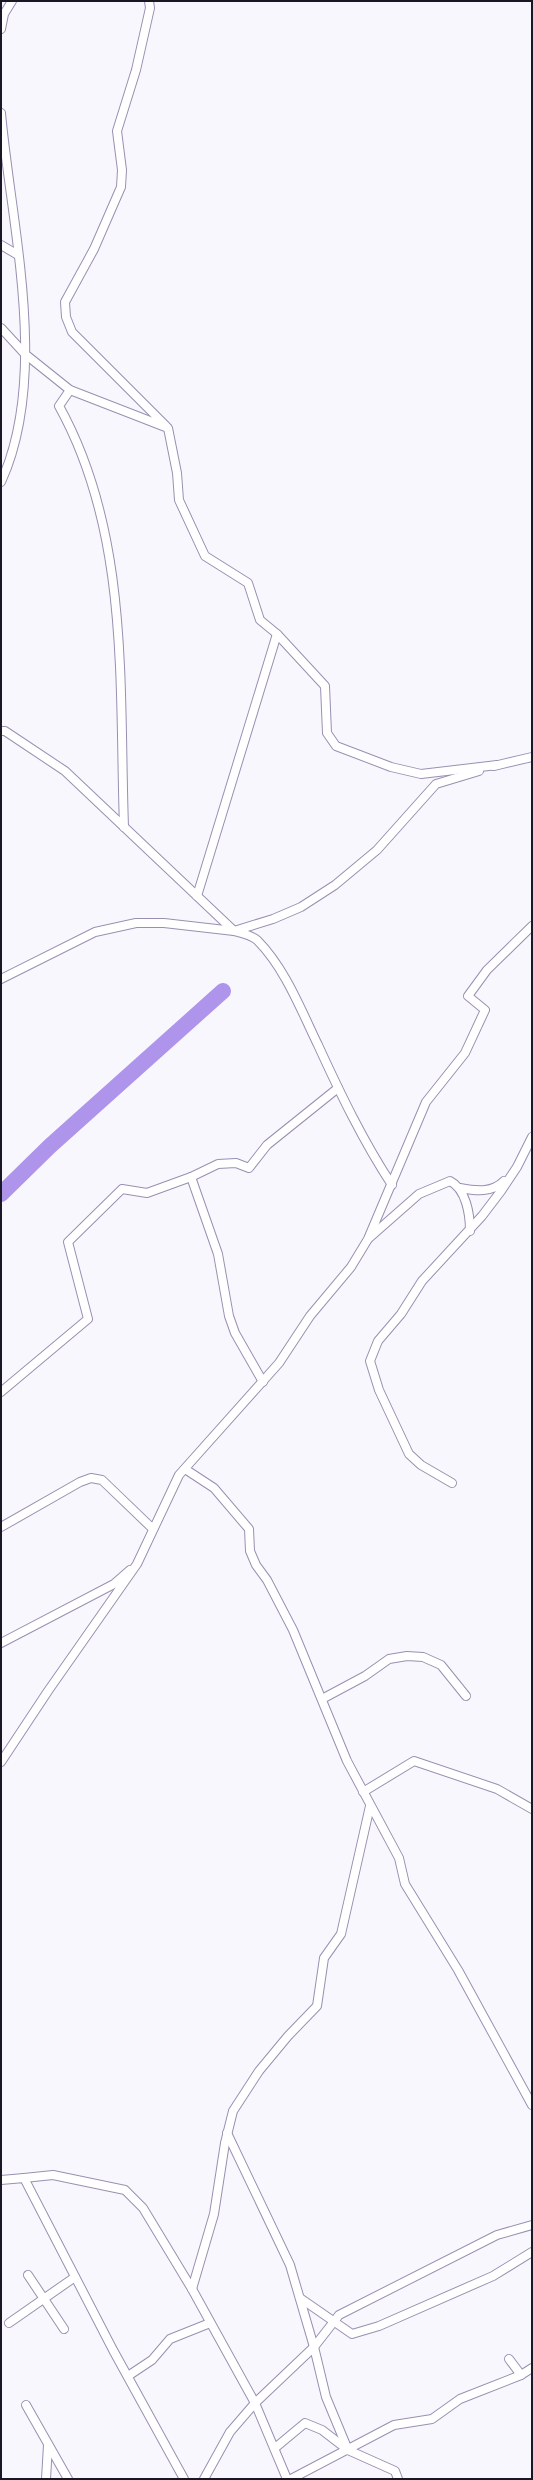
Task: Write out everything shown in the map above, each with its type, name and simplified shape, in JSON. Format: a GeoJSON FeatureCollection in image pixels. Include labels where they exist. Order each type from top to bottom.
{"type":"FeatureCollection","features":[{"type":"Feature","properties":{"kind":"street"},"geometry":{"type":"LineString","coordinates":[[1,29],[4,14],[12,1]]}},
{"type":"Feature","properties":{"kind":"street"},"geometry":{"type":"LineString","coordinates":[[149,1],[150,8],[136,70],[117,131],[122,170],[121,187],[94,249],[65,302],[66,317],[72,332],[168,428],[177,473],[179,500],[205,556],[248,583],[260,620],[277,634],[325,686],[327,733],[336,746],[391,767],[421,774],[497,765]]}},
{"type":"Feature","properties":{"kind":"street"},"geometry":{"type":"LineString","coordinates":[[1,113],[11,181],[25,354],[22,408],[9,464],[1,482]]}},
{"type":"Feature","properties":{"kind":"street"},"geometry":{"type":"LineString","coordinates":[[1,245],[18,255]]}},
{"type":"Feature","properties":{"kind":"street"},"geometry":{"type":"LineString","coordinates":[[1,328],[25,354],[70,390],[168,428]]}},
{"type":"Feature","properties":{"kind":"street"},"geometry":{"type":"LineString","coordinates":[[70,390],[59,406],[73,431],[89,472],[104,524],[116,600],[124,827]]}},
{"type":"Feature","properties":{"kind":"street"},"geometry":{"type":"LineString","coordinates":[[197,896],[277,634]]}},
{"type":"Feature","properties":{"kind":"street"},"geometry":{"type":"LineString","coordinates":[[1,731],[5,731],[65,771],[234,930]]}},
{"type":"Feature","properties":{"kind":"street"},"geometry":{"type":"LineString","coordinates":[[234,930],[273,919],[301,907],[335,885],[377,850],[436,784],[497,765],[532,757]]}},
{"type":"Feature","properties":{"kind":"street"},"geometry":{"type":"LineString","coordinates":[[1,980],[95,932],[136,923],[164,923],[234,930],[255,939],[268,953],[295,996],[338,1088],[376,1161],[392,1185]]}},
{"type":"Feature","properties":{"kind":"street"},"geometry":{"type":"LineString","coordinates":[[1,1762],[137,1564],[179,1475],[279,1363],[310,1316],[351,1266],[368,1239],[381,1205],[392,1185],[426,1102],[465,1053],[485,1010],[468,996],[487,970],[532,926]]}},
{"type":"Feature","properties":{"kind":"street"},"geometry":{"type":"LineString","coordinates":[[1,1392],[88,1319],[68,1242],[122,1189],[147,1193],[191,1177],[218,1164],[236,1162],[249,1168],[267,1145],[338,1088]]}},
{"type":"Feature","properties":{"kind":"street"},"geometry":{"type":"LineString","coordinates":[[452,1484],[422,1465],[409,1454],[379,1390],[370,1361],[378,1341],[401,1314],[422,1282],[470,1231],[518,1167],[532,1137]]}},
{"type":"Feature","properties":{"kind":"street"},"geometry":{"type":"LineString","coordinates":[[368,1239],[419,1194],[450,1181],[460,1188],[484,1191],[495,1188],[518,1167]]}},
{"type":"Feature","properties":{"kind":"street"},"geometry":{"type":"LineString","coordinates":[[191,1177],[218,1254],[228,1310],[235,1333],[263,1382]]}},
{"type":"Feature","properties":{"kind":"street"},"geometry":{"type":"LineString","coordinates":[[460,1188],[466,1204],[470,1231]]}},
{"type":"Feature","properties":{"kind":"street"},"geometry":{"type":"LineString","coordinates":[[185,1468],[214,1488],[249,1529],[250,1551],[256,1565],[267,1580],[293,1630],[362,1792],[399,1858],[405,1884],[458,1970],[532,2105]]}},
{"type":"Feature","properties":{"kind":"street"},"geometry":{"type":"LineString","coordinates":[[1,1527],[80,1482],[91,1478],[106,1484],[153,1529]]}},
{"type":"Feature","properties":{"kind":"street"},"geometry":{"type":"LineString","coordinates":[[1,1643],[114,1584],[137,1564]]}},
{"type":"Feature","properties":{"kind":"street"},"geometry":{"type":"LineString","coordinates":[[322,1699],[365,1676],[389,1659],[407,1656],[424,1657],[441,1665],[466,1696]]}},
{"type":"Feature","properties":{"kind":"street"},"geometry":{"type":"LineString","coordinates":[[362,1792],[414,1761],[497,1789],[532,1809]]}},
{"type":"Feature","properties":{"kind":"street"},"geometry":{"type":"LineString","coordinates":[[517,1800],[532,1804]]}},
{"type":"Feature","properties":{"kind":"street"},"geometry":{"type":"LineString","coordinates":[[192,2289],[214,2214],[227,2133],[233,2111],[260,2071],[288,2036],[317,2006],[324,1958],[341,1934],[370,1806]]}},
{"type":"Feature","properties":{"kind":"street"},"geometry":{"type":"LineString","coordinates":[[227,2133],[290,2265],[314,2347],[326,2397],[348,2450]]}},
{"type":"Feature","properties":{"kind":"street"},"geometry":{"type":"LineString","coordinates":[[1,2180],[53,2175],[125,2190],[143,2208],[192,2289],[255,2403],[287,2479]]}},
{"type":"Feature","properties":{"kind":"street"},"geometry":{"type":"LineString","coordinates":[[24,2178],[184,2479]]}},
{"type":"Feature","properties":{"kind":"street"},"geometry":{"type":"LineString","coordinates":[[204,2479],[230,2432],[255,2403],[314,2347],[339,2315],[497,2235],[532,2225]]}},
{"type":"Feature","properties":{"kind":"street"},"geometry":{"type":"LineString","coordinates":[[300,2298],[352,2334],[379,2326],[493,2276],[532,2252]]}},
{"type":"Feature","properties":{"kind":"street"},"geometry":{"type":"LineString","coordinates":[[28,2275],[64,2329]]}},
{"type":"Feature","properties":{"kind":"street"},"geometry":{"type":"LineString","coordinates":[[9,2323],[76,2277]]}},
{"type":"Feature","properties":{"kind":"street"},"geometry":{"type":"LineString","coordinates":[[128,2376],[152,2360],[170,2339],[210,2323]]}},
{"type":"Feature","properties":{"kind":"street"},"geometry":{"type":"LineString","coordinates":[[509,2359],[521,2375]]}},
{"type":"Feature","properties":{"kind":"street"},"geometry":{"type":"LineString","coordinates":[[292,2479],[394,2425],[432,2419],[460,2399],[521,2375],[532,2368]]}},
{"type":"Feature","properties":{"kind":"street"},"geometry":{"type":"LineString","coordinates":[[521,2375],[532,2374]]}},
{"type":"Feature","properties":{"kind":"street"},"geometry":{"type":"LineString","coordinates":[[26,2405],[68,2479]]}},
{"type":"Feature","properties":{"kind":"street"},"geometry":{"type":"LineString","coordinates":[[275,2448],[305,2423],[322,2430],[348,2450],[395,2471],[398,2479]]}},
{"type":"Feature","properties":{"kind":"street"},"geometry":{"type":"LineString","coordinates":[[46,2479],[48,2444]]}},
{"type":"Feature","properties":{"kind":"waterway"},"geometry":{"type":"LineString","coordinates":[[1,1194],[50,1146],[223,991]]}}]}
